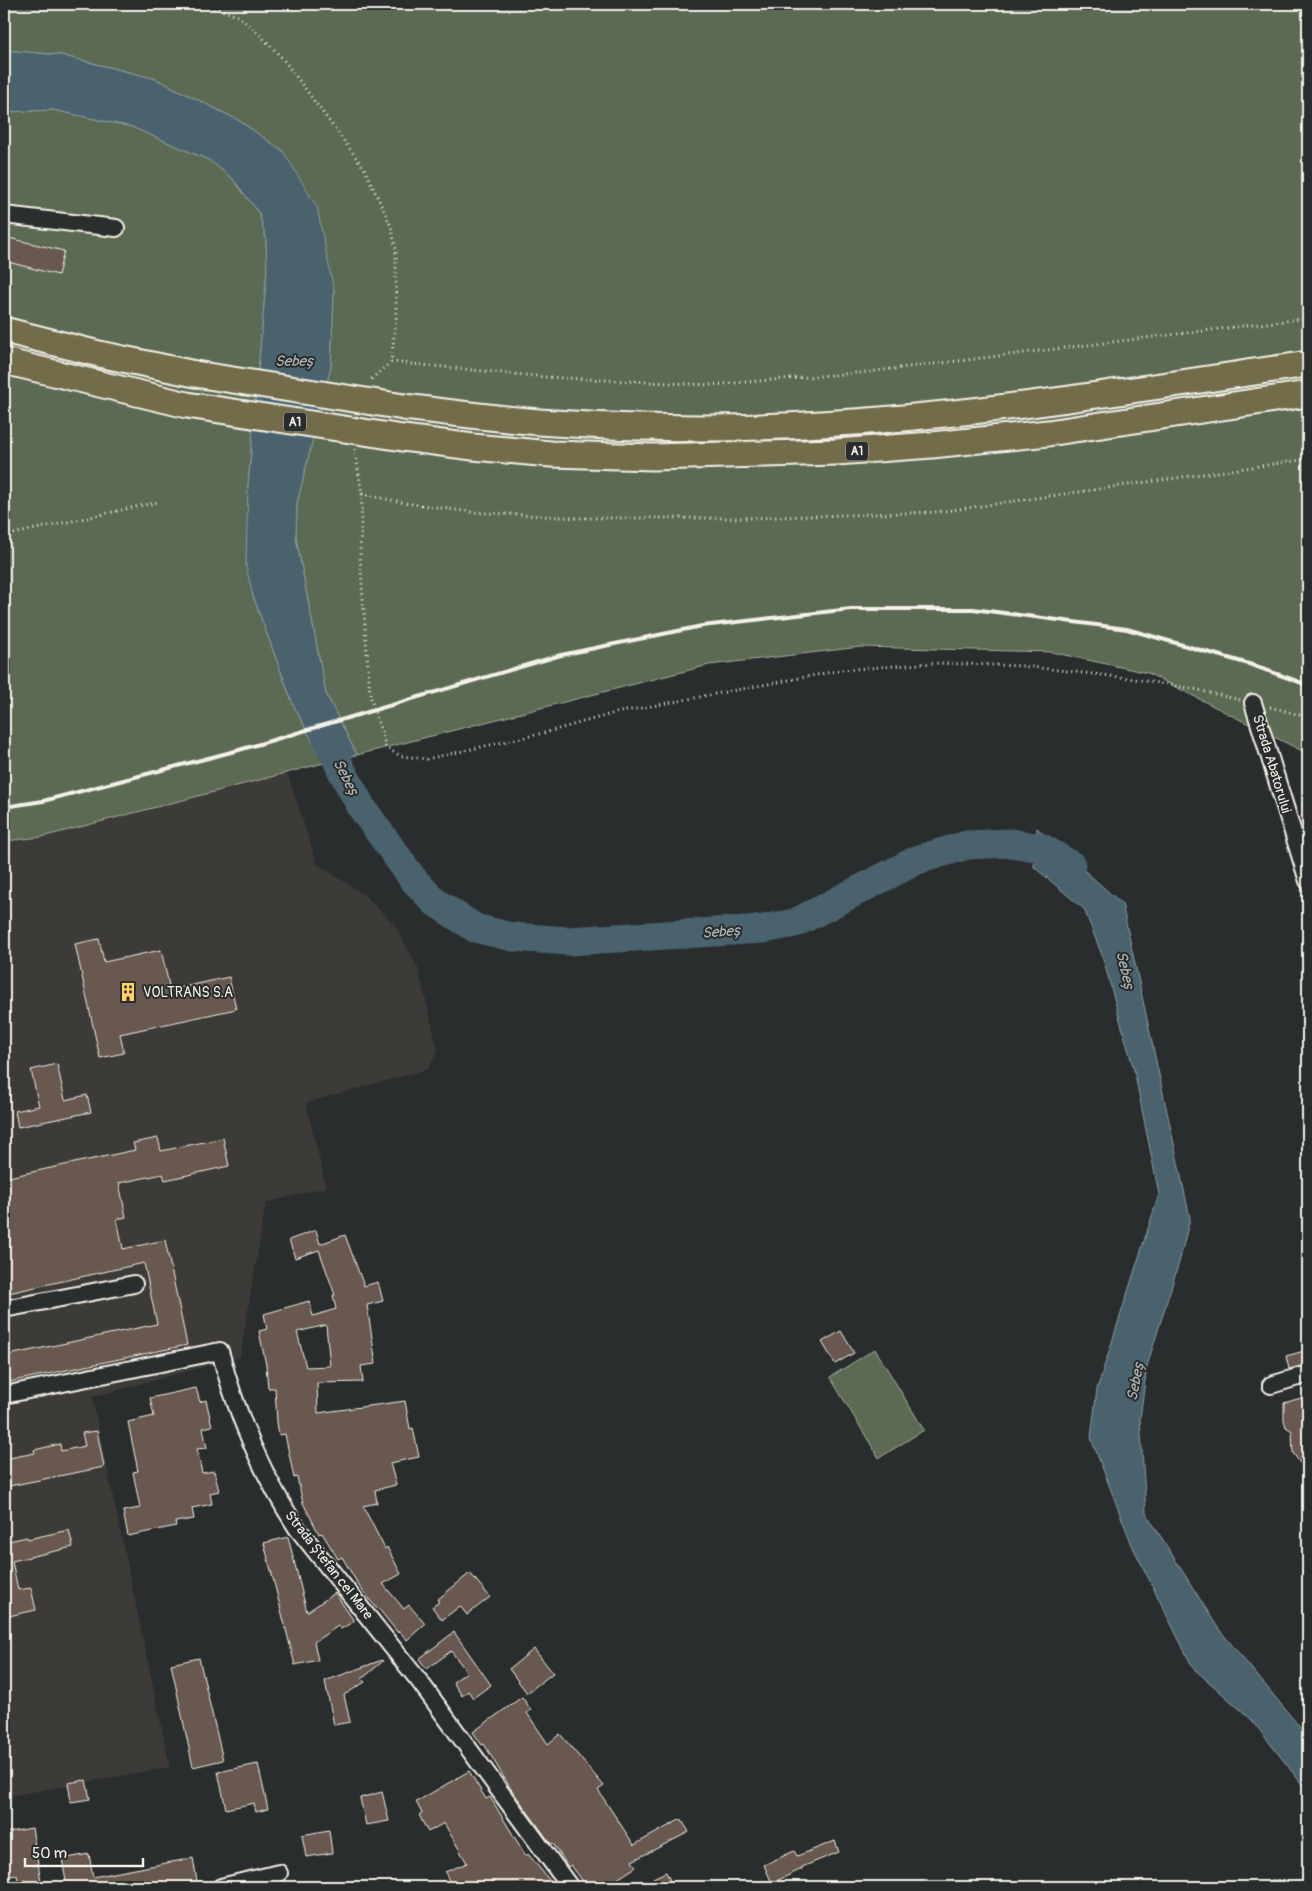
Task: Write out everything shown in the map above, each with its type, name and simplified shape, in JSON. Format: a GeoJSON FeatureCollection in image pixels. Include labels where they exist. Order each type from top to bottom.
{"type":"FeatureCollection","features":[{"type":"Feature","properties":{"kind":"highway","name":"A1"},"geometry":{"type":"LineString","coordinates":[[4,330],[99,354],[195,374],[404,407],[553,423],[652,427],[836,424],[932,416],[1061,400],[1308,364]]}},
{"type":"Feature","properties":{"kind":"highway","name":"A1"},"geometry":{"type":"LineString","coordinates":[[4,361],[186,405],[403,438],[551,454],[653,456],[836,452],[932,445],[1048,433],[1308,394]]}},
{"type":"Feature","properties":{"kind":"highway"},"geometry":{"type":"LineString","coordinates":[[4,375],[129,402],[186,405]]}},
{"type":"Feature","properties":{"kind":"street"},"geometry":{"type":"LineString","coordinates":[[4,215],[116,228]]}},
{"type":"Feature","properties":{"kind":"street","name":"Strada Abatorului"},"geometry":{"type":"LineString","coordinates":[[1253,703],[1308,881]]}},
{"type":"Feature","properties":{"kind":"street"},"geometry":{"type":"LineString","coordinates":[[4,1309],[134,1284]]}},
{"type":"Feature","properties":{"kind":"street","name":"Strada Ștefan cel Mare"},"geometry":{"type":"LineString","coordinates":[[4,1394],[220,1351],[230,1388],[244,1426],[280,1502],[308,1544],[420,1682],[570,1887]]}},
{"type":"Feature","properties":{"kind":"street"},"geometry":{"type":"LineString","coordinates":[[1271,1385],[1308,1374]]}},
{"type":"Feature","properties":{"kind":"street"},"geometry":{"type":"LineString","coordinates":[[221,1887],[279,1873]]}},
{"type":"Feature","properties":{"kind":"path"},"geometry":{"type":"LineString","coordinates":[[204,4],[238,16],[283,59],[364,168],[391,226],[396,249],[396,318],[391,362],[368,382]]}},
{"type":"Feature","properties":{"kind":"path"},"geometry":{"type":"LineString","coordinates":[[391,362],[545,377],[710,385],[868,372],[1308,318]]}},
{"type":"Feature","properties":{"kind":"path"},"geometry":{"type":"LineString","coordinates":[[355,444],[362,494],[360,556],[370,695],[386,748],[402,756],[427,759],[548,732],[615,713],[842,670],[933,663],[1023,666],[1128,678],[1194,689],[1308,717]]}},
{"type":"Feature","properties":{"kind":"path"},"geometry":{"type":"LineString","coordinates":[[362,494],[406,503],[470,512],[578,518],[748,518],[940,512],[1308,459]]}},
{"type":"Feature","properties":{"kind":"path"},"geometry":{"type":"LineString","coordinates":[[4,536],[158,502]]}},
{"type":"Feature","properties":{"kind":"shaded area"},"geometry":{"type":"Polygon","coordinates":[[[287,772],[317,864],[363,894],[395,925],[418,968],[438,1050],[428,1069],[306,1103],[326,1187],[266,1203],[240,1357],[92,1397],[170,1767],[4,1797],[4,841],[42,837],[287,772]]]}},
{"type":"Feature","properties":{"kind":"green space"},"geometry":{"type":"Polygon","coordinates":[[[4,4],[1308,4],[1308,754],[1148,673],[1051,652],[860,647],[709,665],[357,755],[326,694],[296,538],[297,503],[331,366],[334,291],[283,151],[238,120],[156,79],[60,55],[4,50],[4,4]]]}},
{"type":"Feature","properties":{"kind":"green space"},"geometry":{"type":"Polygon","coordinates":[[[53,110],[132,127],[209,160],[232,178],[259,213],[266,238],[267,271],[248,486],[253,596],[293,704],[324,763],[42,837],[4,841],[4,112],[53,110]]]}},
{"type":"Feature","properties":{"kind":"green space"},"geometry":{"type":"Polygon","coordinates":[[[875,1349],[924,1430],[879,1458],[830,1377],[875,1349]]]}},
{"type":"Feature","properties":{"kind":"water","name":"Sebeș"},"geometry":{"type":"Polygon","coordinates":[[[4,50],[60,55],[156,79],[238,120],[283,151],[317,207],[334,291],[331,366],[297,503],[296,538],[326,694],[357,755],[324,763],[293,704],[253,596],[246,566],[248,486],[267,271],[266,238],[259,213],[232,178],[209,160],[132,127],[53,110],[4,112],[4,50]]]}},
{"type":"Feature","properties":{"kind":"water"},"geometry":{"type":"Polygon","coordinates":[[[1037,828],[1122,904],[1190,1218],[1180,1259],[1147,1366],[1140,1418],[1146,1513],[1218,1628],[1308,1737],[1308,1792],[1251,1719],[1193,1668],[1132,1545],[1091,1438],[1097,1389],[1159,1194],[1134,1070],[1102,955],[1084,909],[1034,867],[1037,828]]]}},
{"type":"Feature","properties":{"kind":"building"},"geometry":{"type":"Polygon","coordinates":[[[4,237],[64,251],[58,275],[4,261],[4,237]]]}},
{"type":"Feature","properties":{"kind":"building","name":"VOLTRANS S.A"},"geometry":{"type":"Polygon","coordinates":[[[99,939],[104,962],[161,950],[170,990],[229,977],[236,1009],[120,1034],[124,1053],[100,1058],[75,944],[99,939]]]}},
{"type":"Feature","properties":{"kind":"building"},"geometry":{"type":"Polygon","coordinates":[[[57,1064],[65,1100],[87,1095],[91,1112],[18,1127],[15,1111],[39,1106],[31,1070],[57,1064]]]}},
{"type":"Feature","properties":{"kind":"building"},"geometry":{"type":"Polygon","coordinates":[[[158,1138],[161,1151],[223,1138],[229,1166],[165,1180],[163,1174],[119,1183],[126,1217],[117,1219],[123,1249],[165,1240],[187,1345],[4,1383],[4,1356],[157,1324],[144,1263],[4,1294],[4,1178],[135,1150],[133,1143],[158,1138]]]}},
{"type":"Feature","properties":{"kind":"building"},"geometry":{"type":"Polygon","coordinates":[[[316,1230],[320,1244],[345,1235],[364,1286],[378,1282],[383,1301],[367,1305],[376,1364],[361,1366],[363,1382],[317,1383],[318,1413],[405,1401],[410,1429],[413,1428],[419,1457],[390,1463],[396,1485],[375,1490],[377,1503],[363,1506],[385,1549],[387,1547],[401,1574],[383,1584],[404,1609],[409,1605],[425,1624],[407,1640],[399,1631],[398,1633],[377,1609],[359,1586],[342,1557],[338,1559],[322,1533],[319,1534],[303,1503],[297,1477],[294,1478],[285,1434],[279,1435],[275,1388],[268,1388],[266,1365],[259,1331],[267,1329],[264,1314],[309,1301],[313,1316],[336,1309],[333,1295],[335,1295],[319,1250],[295,1258],[289,1240],[316,1230]],[[326,1325],[297,1332],[306,1367],[330,1366],[326,1325]]]}},
{"type":"Feature","properties":{"kind":"building"},"geometry":{"type":"Polygon","coordinates":[[[841,1331],[854,1353],[835,1364],[822,1342],[841,1331]]]}},
{"type":"Feature","properties":{"kind":"building"},"geometry":{"type":"Polygon","coordinates":[[[1308,1350],[1308,1364],[1289,1369],[1286,1356],[1308,1350]]]}},
{"type":"Feature","properties":{"kind":"building"},"geometry":{"type":"Polygon","coordinates":[[[196,1388],[200,1402],[206,1400],[212,1426],[203,1428],[207,1448],[197,1449],[202,1473],[214,1471],[219,1491],[210,1493],[212,1504],[192,1508],[194,1519],[175,1522],[176,1526],[128,1536],[123,1511],[140,1508],[133,1472],[138,1471],[128,1422],[154,1416],[150,1398],[196,1388]]]}},
{"type":"Feature","properties":{"kind":"building"},"geometry":{"type":"Polygon","coordinates":[[[1308,1396],[1308,1474],[1293,1453],[1292,1431],[1286,1427],[1284,1420],[1284,1403],[1308,1396]]]}},
{"type":"Feature","properties":{"kind":"building"},"geometry":{"type":"Polygon","coordinates":[[[97,1431],[104,1467],[4,1487],[4,1459],[35,1453],[34,1450],[60,1444],[61,1451],[85,1446],[82,1433],[97,1431]]]}},
{"type":"Feature","properties":{"kind":"building"},"geometry":{"type":"Polygon","coordinates":[[[69,1530],[73,1547],[12,1561],[18,1590],[31,1588],[36,1610],[4,1617],[4,1542],[69,1530]]]}},
{"type":"Feature","properties":{"kind":"building"},"geometry":{"type":"Polygon","coordinates":[[[288,1537],[307,1612],[335,1593],[354,1621],[341,1629],[338,1626],[314,1642],[318,1660],[295,1665],[264,1543],[288,1537]]]}},
{"type":"Feature","properties":{"kind":"building"},"geometry":{"type":"Polygon","coordinates":[[[470,1573],[490,1597],[467,1615],[460,1606],[442,1620],[432,1607],[439,1602],[437,1600],[470,1573]]]}},
{"type":"Feature","properties":{"kind":"building"},"geometry":{"type":"Polygon","coordinates":[[[454,1632],[491,1685],[473,1698],[468,1691],[462,1696],[453,1682],[467,1672],[451,1651],[427,1669],[419,1659],[454,1632]]]}},
{"type":"Feature","properties":{"kind":"building"},"geometry":{"type":"Polygon","coordinates":[[[534,1649],[553,1673],[527,1693],[509,1669],[534,1649]]]}},
{"type":"Feature","properties":{"kind":"building"},"geometry":{"type":"Polygon","coordinates":[[[199,1658],[223,1760],[193,1767],[171,1664],[199,1658]]]}},
{"type":"Feature","properties":{"kind":"building"},"geometry":{"type":"Polygon","coordinates":[[[382,1660],[362,1679],[365,1682],[344,1695],[350,1722],[334,1725],[325,1681],[382,1660]]]}},
{"type":"Feature","properties":{"kind":"building"},"geometry":{"type":"Polygon","coordinates":[[[522,1697],[531,1710],[527,1713],[548,1744],[560,1734],[604,1786],[598,1790],[634,1845],[681,1819],[689,1832],[632,1861],[636,1867],[605,1887],[587,1887],[571,1865],[568,1867],[553,1843],[551,1844],[509,1786],[484,1744],[482,1745],[473,1732],[522,1697]]]}},
{"type":"Feature","properties":{"kind":"building"},"geometry":{"type":"Polygon","coordinates":[[[258,1764],[268,1809],[256,1812],[254,1803],[226,1809],[218,1772],[258,1764]]]}},
{"type":"Feature","properties":{"kind":"building"},"geometry":{"type":"Polygon","coordinates":[[[469,1771],[486,1799],[490,1797],[526,1856],[528,1854],[555,1887],[452,1887],[445,1872],[467,1863],[444,1823],[428,1832],[419,1815],[422,1813],[416,1802],[469,1771]]]}},
{"type":"Feature","properties":{"kind":"building"},"geometry":{"type":"Polygon","coordinates":[[[86,1780],[90,1799],[71,1802],[68,1783],[86,1780]]]}},
{"type":"Feature","properties":{"kind":"building"},"geometry":{"type":"Polygon","coordinates":[[[382,1792],[389,1821],[366,1825],[360,1798],[382,1792]]]}},
{"type":"Feature","properties":{"kind":"building"},"geometry":{"type":"Polygon","coordinates":[[[32,1828],[42,1887],[27,1887],[26,1880],[18,1881],[17,1875],[4,1877],[4,1833],[32,1828]]]}},
{"type":"Feature","properties":{"kind":"building"},"geometry":{"type":"Polygon","coordinates":[[[329,1830],[332,1853],[306,1857],[302,1835],[329,1830]]]}},
{"type":"Feature","properties":{"kind":"building"},"geometry":{"type":"Polygon","coordinates":[[[835,1841],[839,1852],[802,1867],[802,1869],[772,1883],[764,1865],[794,1851],[797,1856],[835,1841]]]}},
{"type":"Feature","properties":{"kind":"building"},"geometry":{"type":"Polygon","coordinates":[[[89,1854],[93,1877],[193,1858],[198,1887],[67,1887],[62,1859],[89,1854]]]}},
{"type":"Feature","properties":{"kind":"building"},"geometry":{"type":"Polygon","coordinates":[[[666,1872],[673,1887],[658,1887],[653,1878],[666,1872]]]}},
{"type":"Feature","properties":{"kind":"waterway","name":"Sebeș"},"geometry":{"type":"LineString","coordinates":[[321,725],[342,771],[362,808],[413,879],[435,902],[475,928],[512,937],[569,941],[763,929],[795,923],[917,860],[967,845],[1010,843],[1042,848],[1071,865]]}},
{"type":"Feature","properties":{"kind":"railway"},"geometry":{"type":"LineString","coordinates":[[4,807],[43,801],[239,750],[561,655],[702,626],[851,609],[973,609],[1127,629],[1249,664],[1308,685]]}},
{"type":"Feature","properties":{"kind":"place","name":"VOLTRANS S.A"},"geometry":{"type":"Point","coordinates":[128,992]}}]}
